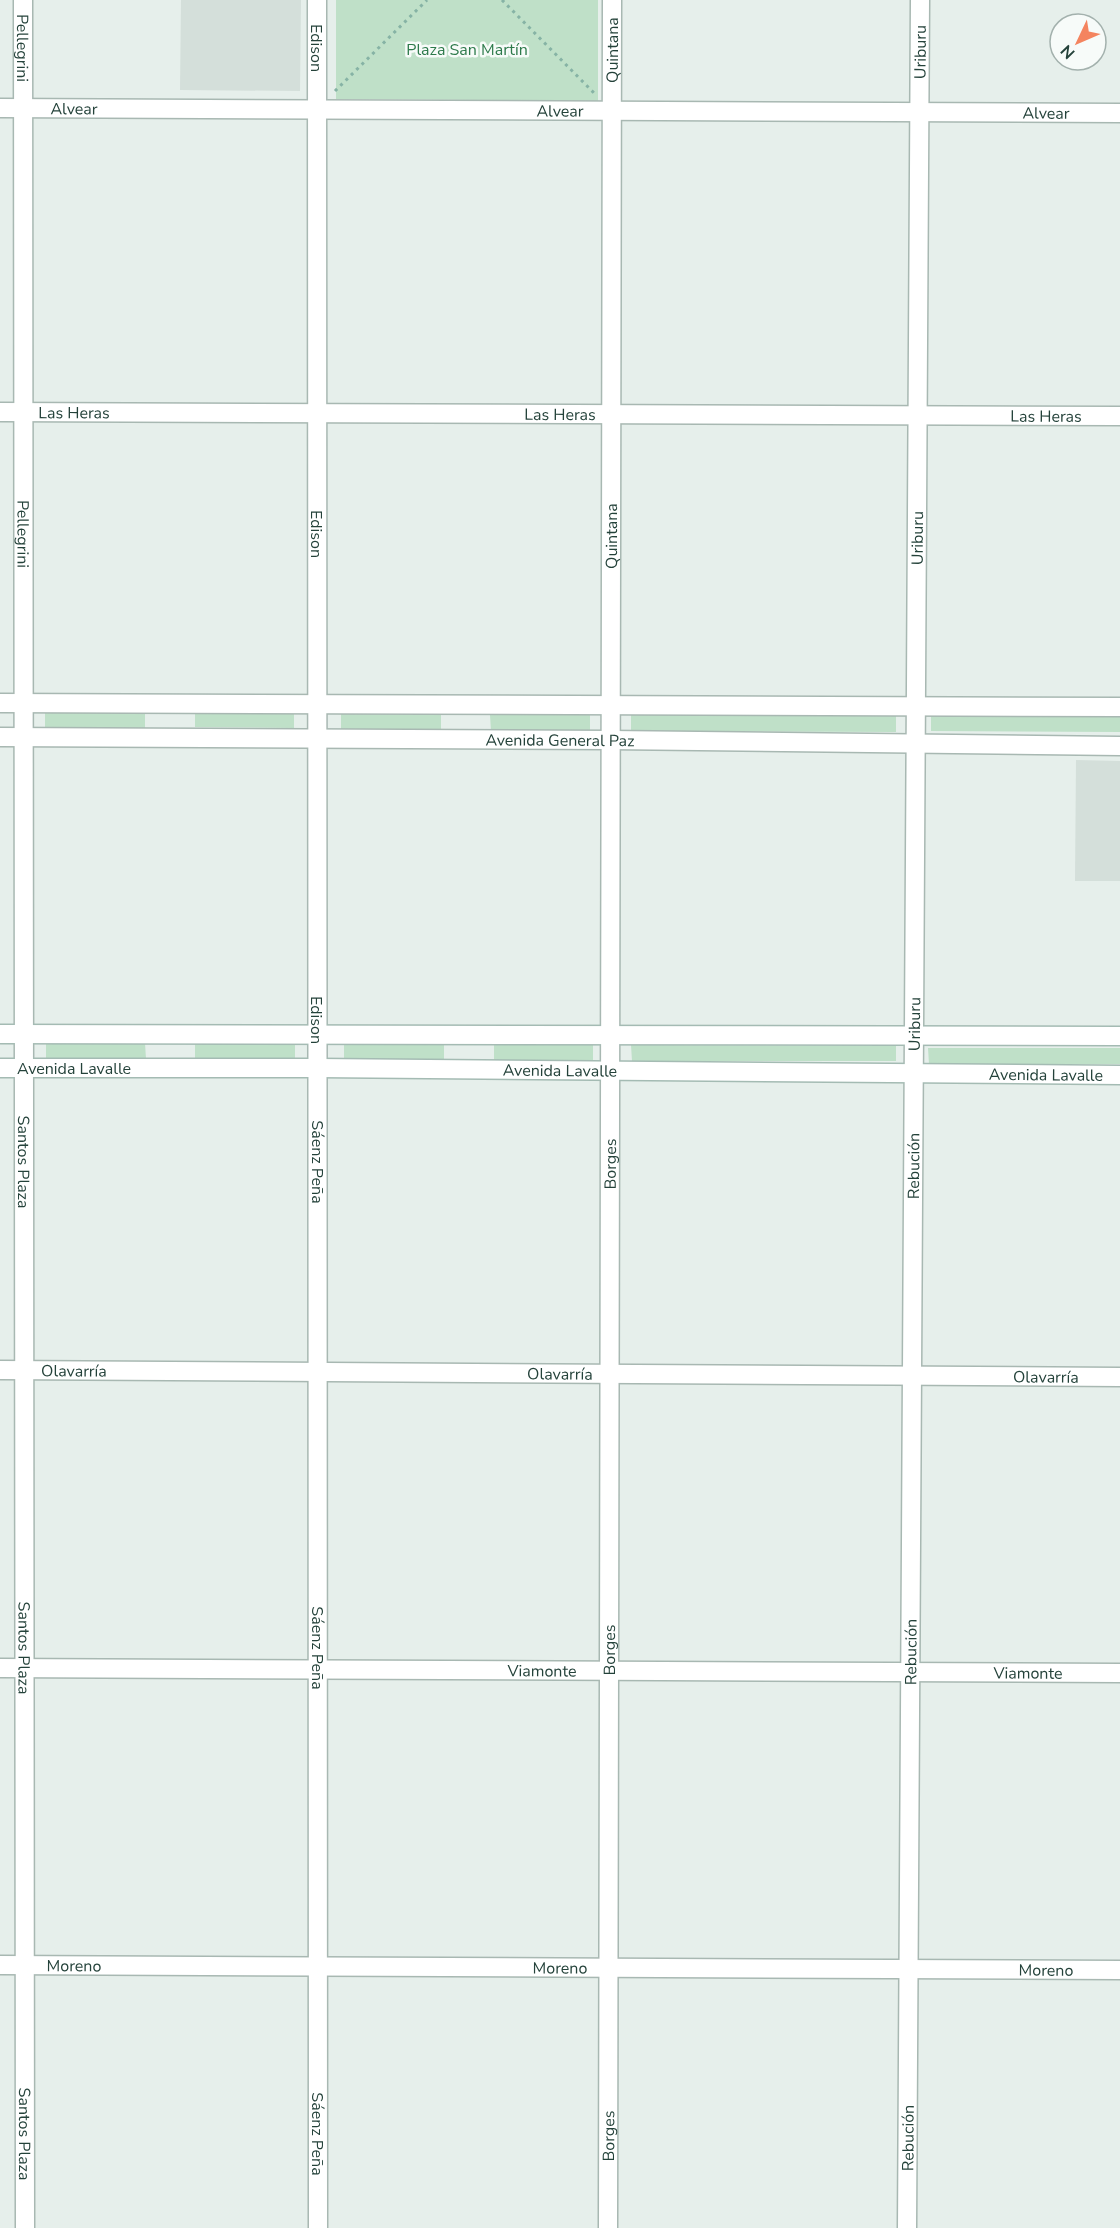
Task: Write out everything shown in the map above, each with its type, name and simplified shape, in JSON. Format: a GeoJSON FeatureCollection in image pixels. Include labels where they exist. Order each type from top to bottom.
{"type":"FeatureCollection","features":[{"type":"Feature","properties":{"kind":"street","name":"Pellegrini"},"geometry":{"type":"LineString","coordinates":[[23,0],[24,1068]]}},
{"type":"Feature","properties":{"kind":"street","name":"Edison"},"geometry":{"type":"LineString","coordinates":[[317,0],[318,1068]]}},
{"type":"Feature","properties":{"kind":"street","name":"Quintana"},"geometry":{"type":"LineString","coordinates":[[611,1072],[609,1035],[612,0]]}},
{"type":"Feature","properties":{"kind":"street","name":"Uriburu"},"geometry":{"type":"LineString","coordinates":[[914,1075],[920,0]]}},
{"type":"Feature","properties":{"kind":"street","name":"Alvear"},"geometry":{"type":"LineString","coordinates":[[0,108],[1120,113]]}},
{"type":"Feature","properties":{"kind":"street","name":"Las Heras"},"geometry":{"type":"LineString","coordinates":[[0,412],[1120,416]]}},
{"type":"Feature","properties":{"kind":"street"},"geometry":{"type":"LineString","coordinates":[[0,703],[1120,707]]}},
{"type":"Feature","properties":{"kind":"street","name":"Avenida General Paz"},"geometry":{"type":"LineString","coordinates":[[0,737],[610,740],[1120,746]]}},
{"type":"Feature","properties":{"kind":"street","name":"Avenida Lavalle"},"geometry":{"type":"LineString","coordinates":[[0,1034],[1120,1036]]}},
{"type":"Feature","properties":{"kind":"street","name":"Avenida Lavalle"},"geometry":{"type":"LineString","coordinates":[[0,1068],[318,1068],[1120,1075]]}},
{"type":"Feature","properties":{"kind":"street","name":"Santos Plaza"},"geometry":{"type":"LineString","coordinates":[[24,1068],[25,2228]]}},
{"type":"Feature","properties":{"kind":"street","name":"Sáenz Peña"},"geometry":{"type":"LineString","coordinates":[[318,1068],[318,2228]]}},
{"type":"Feature","properties":{"kind":"street","name":"Borges"},"geometry":{"type":"LineString","coordinates":[[608,2228],[611,1072]]}},
{"type":"Feature","properties":{"kind":"street","name":"Rebución"},"geometry":{"type":"LineString","coordinates":[[907,2228],[914,1075]]}},
{"type":"Feature","properties":{"kind":"street","name":"Olavarría"},"geometry":{"type":"LineString","coordinates":[[0,1370],[1120,1377]]}},
{"type":"Feature","properties":{"kind":"street","name":"Viamonte"},"geometry":{"type":"LineString","coordinates":[[0,1668],[1120,1673]]}},
{"type":"Feature","properties":{"kind":"street","name":"Moreno"},"geometry":{"type":"LineString","coordinates":[[0,1965],[1120,1970]]}},
{"type":"Feature","properties":{"kind":"path"},"geometry":{"type":"LineString","coordinates":[[317,110],[427,0]]}},
{"type":"Feature","properties":{"kind":"path"},"geometry":{"type":"LineString","coordinates":[[502,0],[612,111]]}},
{"type":"Feature","properties":{"kind":"shaded area"},"geometry":{"type":"Polygon","coordinates":[[[181,0],[301,0],[300,91],[180,90],[181,0]]]}},
{"type":"Feature","properties":{"kind":"shaded area"},"geometry":{"type":"Polygon","coordinates":[[[1076,760],[1120,761],[1120,881],[1075,881],[1076,760]]]}},
{"type":"Feature","properties":{"kind":"green space","name":"Plaza San Martín"},"geometry":{"type":"Polygon","coordinates":[[[336,0],[598,0],[598,101],[336,99],[336,0]]]}},
{"type":"Feature","properties":{"kind":"green space"},"geometry":{"type":"Polygon","coordinates":[[[45,711],[145,712],[145,728],[45,727],[45,711]]]}},
{"type":"Feature","properties":{"kind":"green space"},"geometry":{"type":"Polygon","coordinates":[[[195,711],[294,712],[294,728],[195,727],[195,711]]]}},
{"type":"Feature","properties":{"kind":"green space"},"geometry":{"type":"Polygon","coordinates":[[[341,714],[441,715],[441,731],[341,730],[341,714]]]}},
{"type":"Feature","properties":{"kind":"green space"},"geometry":{"type":"Polygon","coordinates":[[[490,715],[590,715],[590,731],[491,731],[490,715]]]}},
{"type":"Feature","properties":{"kind":"green space"},"geometry":{"type":"Polygon","coordinates":[[[631,715],[896,715],[896,732],[631,731],[631,715]]]}},
{"type":"Feature","properties":{"kind":"green space"},"geometry":{"type":"Polygon","coordinates":[[[931,715],[1120,716],[1120,732],[931,731],[931,715]]]}},
{"type":"Feature","properties":{"kind":"green space"},"geometry":{"type":"Polygon","coordinates":[[[46,1042],[145,1043],[146,1059],[46,1058],[46,1042]]]}},
{"type":"Feature","properties":{"kind":"green space"},"geometry":{"type":"Polygon","coordinates":[[[195,1043],[295,1044],[295,1060],[195,1059],[195,1043]]]}},
{"type":"Feature","properties":{"kind":"green space"},"geometry":{"type":"Polygon","coordinates":[[[344,1043],[444,1044],[444,1060],[344,1059],[344,1043]]]}},
{"type":"Feature","properties":{"kind":"green space"},"geometry":{"type":"Polygon","coordinates":[[[494,1043],[593,1044],[593,1060],[494,1060],[494,1043]]]}},
{"type":"Feature","properties":{"kind":"green space"},"geometry":{"type":"Polygon","coordinates":[[[631,1045],[896,1046],[896,1061],[632,1061],[631,1045]]]}},
{"type":"Feature","properties":{"kind":"green space"},"geometry":{"type":"Polygon","coordinates":[[[928,1048],[1120,1048],[1120,1064],[929,1064],[928,1048]]]}}]}
